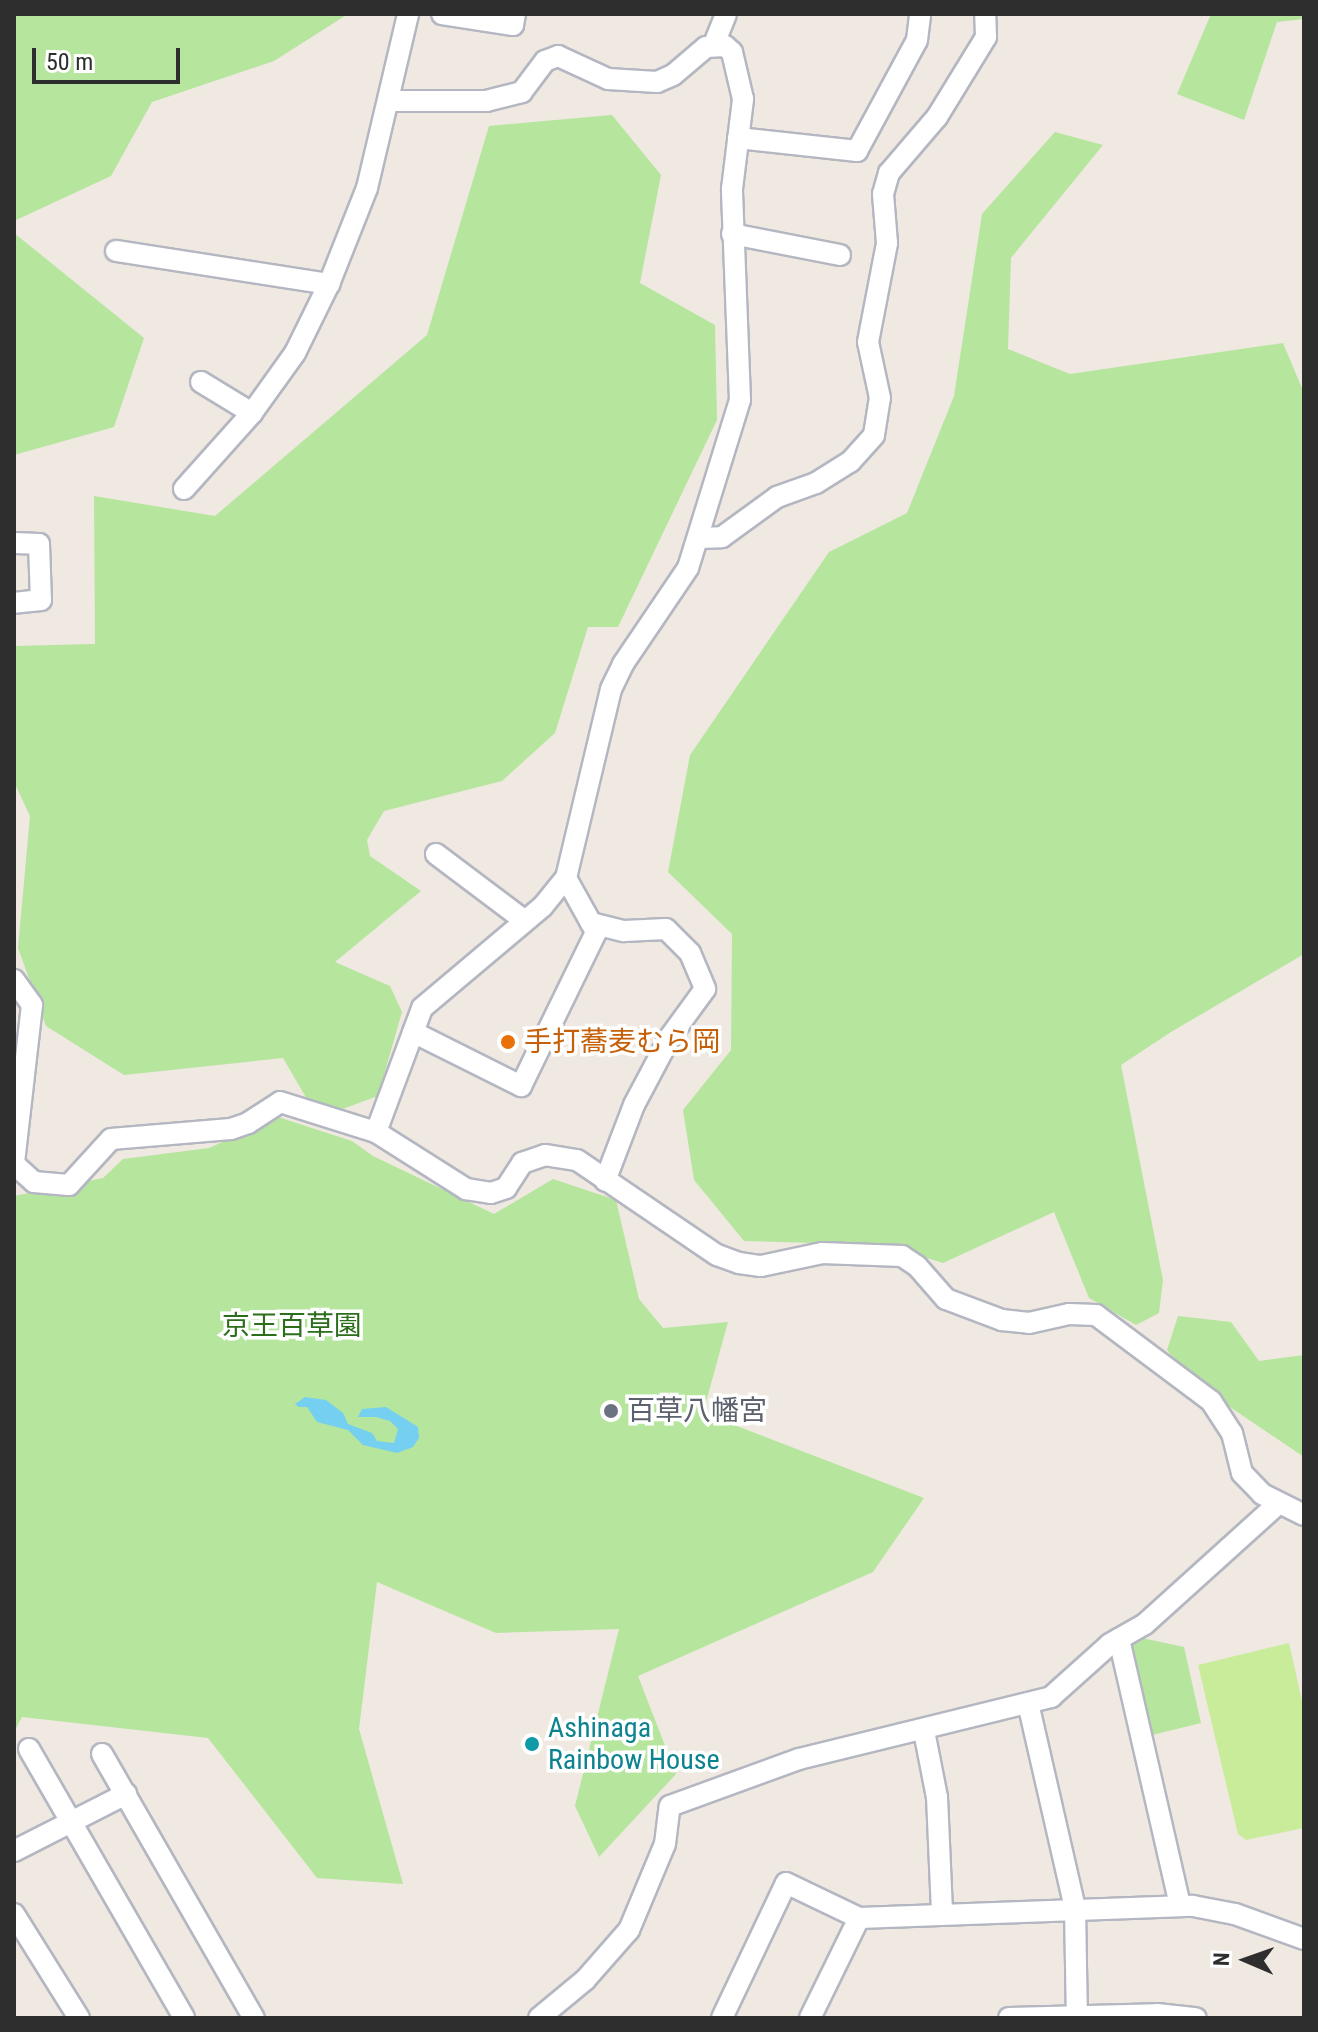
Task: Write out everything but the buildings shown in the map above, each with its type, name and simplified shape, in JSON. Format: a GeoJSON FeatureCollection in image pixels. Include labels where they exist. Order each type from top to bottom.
{"type":"FeatureCollection","features":[{"type":"Feature","properties":{"kind":"street"},"geometry":{"type":"LineString","coordinates":[[184,489],[252,413],[295,353],[329,284],[367,188],[408,14]]}},
{"type":"Feature","properties":{"kind":"street"},"geometry":{"type":"LineString","coordinates":[[442,14],[513,25],[515,14]]}},
{"type":"Feature","properties":{"kind":"street"},"geometry":{"type":"LineString","coordinates":[[389,101],[487,101],[522,92],[545,61],[558,56],[608,79],[657,82],[714,44],[726,14]]}},
{"type":"Feature","properties":{"kind":"street"},"geometry":{"type":"LineString","coordinates":[[738,138],[857,151],[917,40],[920,14]]}},
{"type":"Feature","properties":{"kind":"street"},"geometry":{"type":"LineString","coordinates":[[699,538],[722,537],[777,497],[816,483],[850,462],[874,435],[880,398],[868,342],[887,243],[883,194],[889,173],[937,117],[986,37],[985,14]]}},
{"type":"Feature","properties":{"kind":"street"},"geometry":{"type":"LineString","coordinates":[[376,1132],[422,1008],[543,906],[566,878],[611,689],[623,664],[688,568],[699,538],[740,400],[732,189],[743,99],[732,52],[725,46],[714,44]]}},
{"type":"Feature","properties":{"kind":"street"},"geometry":{"type":"LineString","coordinates":[[732,234],[840,255]]}},
{"type":"Feature","properties":{"kind":"street"},"geometry":{"type":"LineString","coordinates":[[116,251],[329,284]]}},
{"type":"Feature","properties":{"kind":"street"},"geometry":{"type":"LineString","coordinates":[[201,382],[252,413]]}},
{"type":"Feature","properties":{"kind":"street"},"geometry":{"type":"LineString","coordinates":[[14,543],[39,544],[41,600],[14,603]]}},
{"type":"Feature","properties":{"kind":"street"},"geometry":{"type":"LineString","coordinates":[[436,854],[525,921]]}},
{"type":"Feature","properties":{"kind":"street"},"geometry":{"type":"LineString","coordinates":[[413,1032],[521,1086],[596,932],[566,878]]}},
{"type":"Feature","properties":{"kind":"street"},"geometry":{"type":"LineString","coordinates":[[591,923],[624,931],[666,929],[690,953],[705,989],[670,1037],[641,1091],[605,1181]]}},
{"type":"Feature","properties":{"kind":"street"},"geometry":{"type":"LineString","coordinates":[[14,980],[19,981],[32,1005],[14,1164],[34,1182],[69,1185],[111,1139],[231,1129],[248,1123],[280,1102],[376,1132],[466,1189],[491,1193],[506,1188],[522,1163],[545,1155],[577,1160],[717,1255],[739,1263],[761,1266],[822,1253],[902,1256],[917,1266],[946,1299],[1002,1320],[1029,1323],[1069,1314],[1096,1315],[1211,1401],[1232,1433],[1242,1473],[1262,1494],[1304,1515]]}},
{"type":"Feature","properties":{"kind":"street"},"geometry":{"type":"LineString","coordinates":[[539,2018],[585,1980],[629,1930],[665,1844],[670,1806],[799,1759],[924,1731],[1051,1697],[1119,1639],[1145,1624],[1278,1504]]}},
{"type":"Feature","properties":{"kind":"street"},"geometry":{"type":"LineString","coordinates":[[1119,1639],[1180,1905]]}},
{"type":"Feature","properties":{"kind":"street"},"geometry":{"type":"LineString","coordinates":[[1028,1703],[1075,1908],[1077,2017]]}},
{"type":"Feature","properties":{"kind":"street"},"geometry":{"type":"LineString","coordinates":[[924,1731],[937,1797],[942,1913]]}},
{"type":"Feature","properties":{"kind":"street"},"geometry":{"type":"LineString","coordinates":[[29,1749],[184,2018]]}},
{"type":"Feature","properties":{"kind":"street"},"geometry":{"type":"LineString","coordinates":[[102,1754],[254,2018]]}},
{"type":"Feature","properties":{"kind":"street"},"geometry":{"type":"LineString","coordinates":[[14,1851],[126,1794]]}},
{"type":"Feature","properties":{"kind":"street"},"geometry":{"type":"LineString","coordinates":[[722,2018],[786,1883],[859,1918],[1180,1905],[1235,1914],[1304,1939]]}},
{"type":"Feature","properties":{"kind":"street"},"geometry":{"type":"LineString","coordinates":[[14,1914],[79,2018]]}},
{"type":"Feature","properties":{"kind":"street"},"geometry":{"type":"LineString","coordinates":[[810,2018],[859,1918]]}},
{"type":"Feature","properties":{"kind":"street"},"geometry":{"type":"LineString","coordinates":[[1009,2018],[1157,2014],[1196,2018]]}},
{"type":"Feature","properties":{"kind":"green space"},"geometry":{"type":"Polygon","coordinates":[[[14,14],[348,14],[274,61],[152,102],[111,176],[14,221],[14,14]]]}},
{"type":"Feature","properties":{"kind":"green space"},"geometry":{"type":"Polygon","coordinates":[[[1211,14],[1304,14],[1304,19],[1277,22],[1244,120],[1177,94],[1211,14]]]}},
{"type":"Feature","properties":{"kind":"green space"},"geometry":{"type":"Polygon","coordinates":[[[612,115],[661,175],[640,283],[715,325],[717,420],[618,627],[588,627],[555,733],[502,781],[384,811],[367,840],[370,856],[421,891],[335,962],[390,986],[402,1012],[378,1096],[318,1118],[283,1058],[124,1075],[46,1026],[18,948],[30,816],[14,782],[14,646],[95,644],[94,496],[215,516],[427,335],[489,126],[612,115]]]}},
{"type":"Feature","properties":{"kind":"green space"},"geometry":{"type":"Polygon","coordinates":[[[1055,132],[1103,145],[1011,258],[1008,349],[1070,374],[1283,343],[1304,393],[1304,954],[1121,1065],[1163,1280],[1159,1313],[1136,1325],[1089,1298],[1054,1212],[943,1263],[885,1245],[744,1241],[694,1180],[683,1110],[731,1050],[732,934],[668,872],[690,755],[829,552],[907,513],[954,396],[982,214],[1055,132]]]}},
{"type":"Feature","properties":{"kind":"green space"},"geometry":{"type":"Polygon","coordinates":[[[14,233],[144,338],[114,427],[14,455],[14,233]]]}},
{"type":"Feature","properties":{"kind":"green space","name":"京王百草園"},"geometry":{"type":"Polygon","coordinates":[[[278,1117],[352,1141],[373,1156],[494,1214],[553,1179],[616,1200],[639,1299],[663,1328],[728,1322],[703,1413],[924,1498],[873,1572],[638,1676],[676,1774],[599,1857],[575,1806],[619,1629],[496,1633],[377,1582],[359,1729],[403,1884],[317,1878],[208,1738],[22,1717],[14,1732],[14,1196],[103,1178],[123,1159],[209,1148],[278,1117]]]}},
{"type":"Feature","properties":{"kind":"green space"},"geometry":{"type":"Polygon","coordinates":[[[1178,1316],[1231,1322],[1259,1361],[1304,1355],[1304,1457],[1193,1382],[1167,1350],[1178,1316]]]}},
{"type":"Feature","properties":{"kind":"green space"},"geometry":{"type":"Polygon","coordinates":[[[1142,1638],[1184,1647],[1201,1723],[1148,1736],[1128,1654],[1132,1645],[1142,1638]]]}},
{"type":"Feature","properties":{"kind":"green space"},"geometry":{"type":"Polygon","coordinates":[[[1289,1643],[1304,1710],[1304,1828],[1246,1840],[1238,1834],[1198,1665],[1289,1643]]]}},
{"type":"Feature","properties":{"kind":"water"},"geometry":{"type":"Polygon","coordinates":[[[305,1397],[326,1400],[343,1413],[348,1424],[372,1433],[377,1441],[394,1443],[398,1429],[390,1421],[358,1417],[362,1409],[386,1407],[418,1427],[419,1438],[413,1447],[397,1453],[363,1445],[348,1430],[317,1422],[307,1407],[295,1404],[305,1397]]]}},
{"type":"Feature","properties":{"kind":"place","name":"手打蕎麦むら岡"},"geometry":{"type":"Point","coordinates":[508,1042]}},
{"type":"Feature","properties":{"kind":"place","name":"百草八幡宮"},"geometry":{"type":"Point","coordinates":[611,1411]}},
{"type":"Feature","properties":{"kind":"place","name":"Ashinaga Rainbow House"},"geometry":{"type":"Point","coordinates":[532,1744]}}]}
